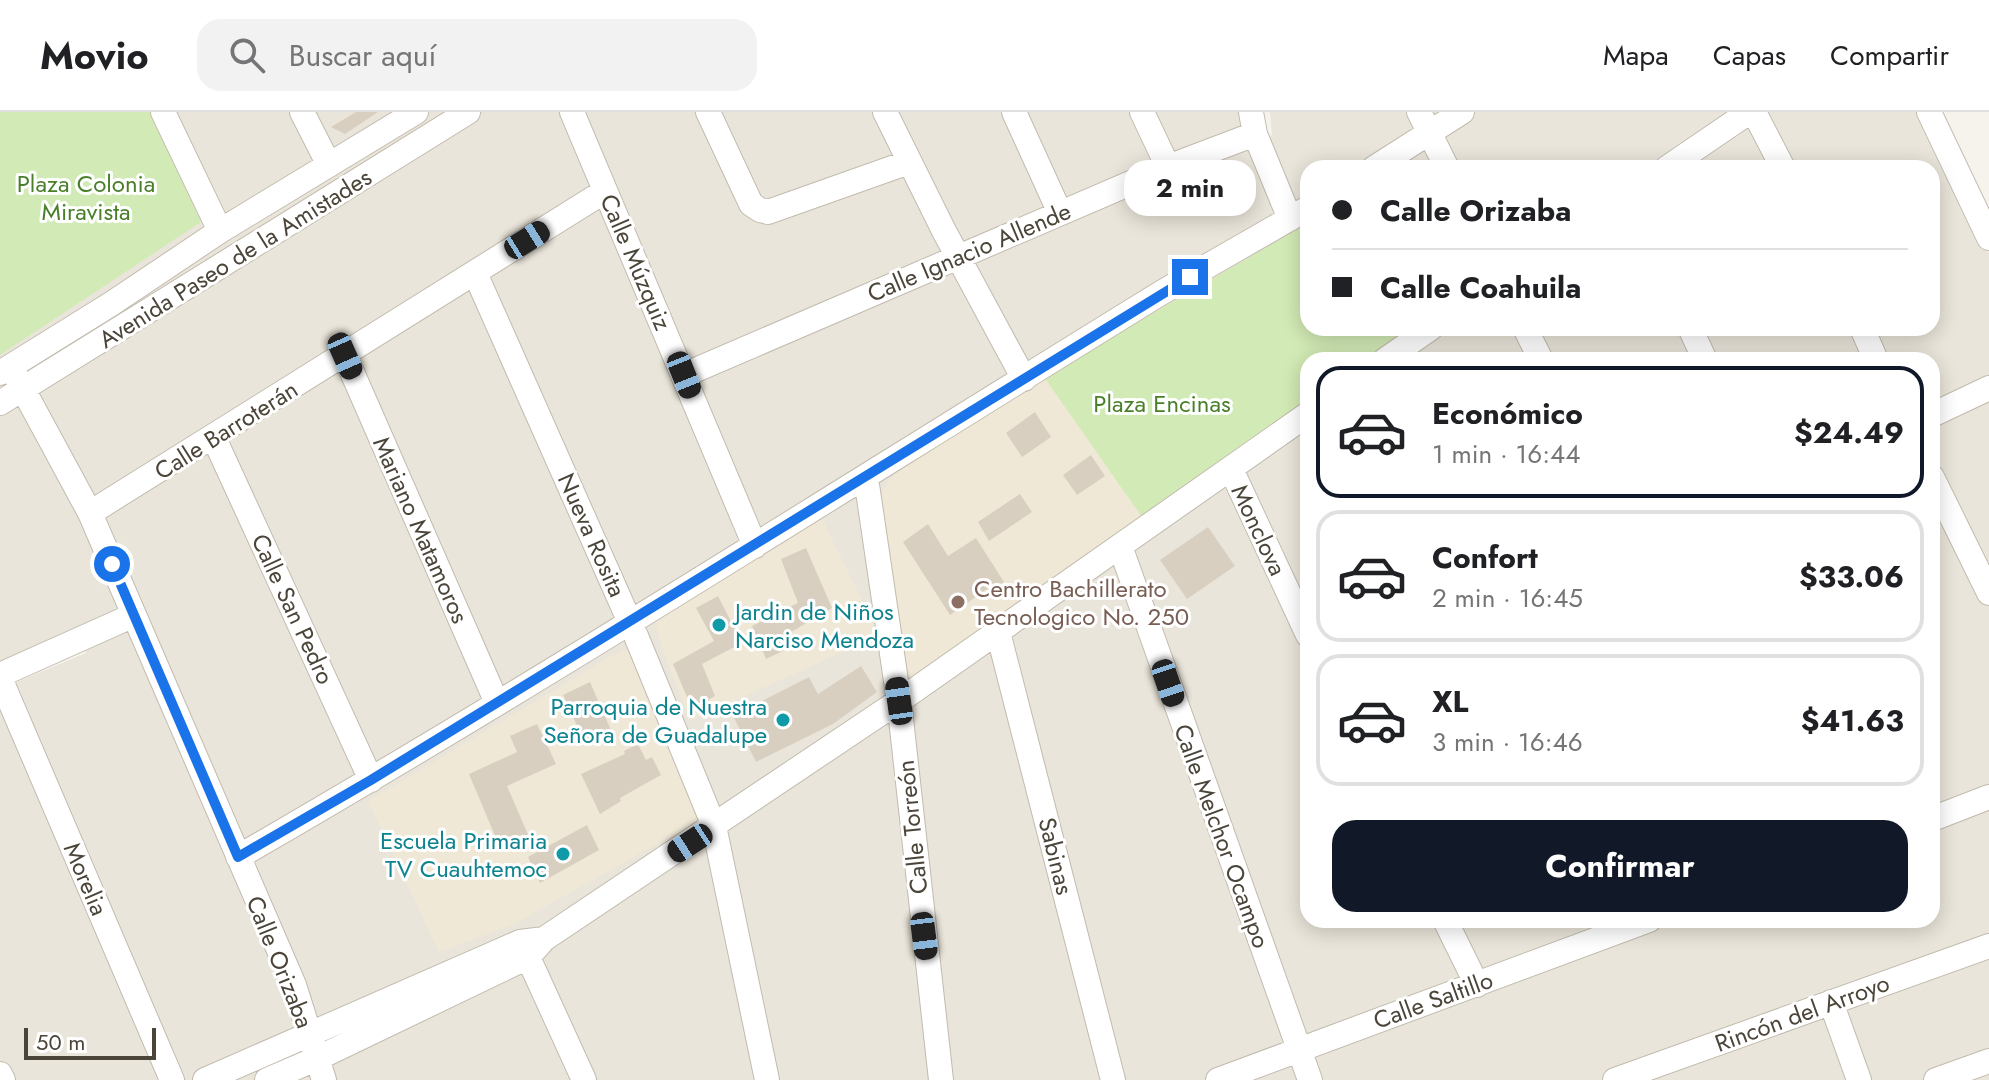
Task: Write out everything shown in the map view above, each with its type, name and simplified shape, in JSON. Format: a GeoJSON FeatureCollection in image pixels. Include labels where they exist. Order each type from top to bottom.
{"type":"FeatureCollection","features":[{"type":"Feature","properties":{"kind":"street"},"geometry":{"type":"LineString","coordinates":[[163,112],[220,231]]}},
{"type":"Feature","properties":{"kind":"street"},"geometry":{"type":"LineString","coordinates":[[302,112],[329,165]]}},
{"type":"Feature","properties":{"kind":"street","name":"Avenida Paseo de la Amistades"},"geometry":{"type":"LineString","coordinates":[[6,370],[220,231],[416,112]]}},
{"type":"Feature","properties":{"kind":"street","name":"Avenida Paseo de la Amistades"},"geometry":{"type":"LineString","coordinates":[[0,403],[468,112]]}},
{"type":"Feature","properties":{"kind":"street","name":"Calle Múzquiz"},"geometry":{"type":"LineString","coordinates":[[572,112],[755,546]]}},
{"type":"Feature","properties":{"kind":"street"},"geometry":{"type":"LineString","coordinates":[[708,112],[751,204],[768,212],[909,162]]}},
{"type":"Feature","properties":{"kind":"street"},"geometry":{"type":"LineString","coordinates":[[885,112],[1024,379]]}},
{"type":"Feature","properties":{"kind":"street"},"geometry":{"type":"LineString","coordinates":[[1014,112],[1060,213]]}},
{"type":"Feature","properties":{"kind":"street"},"geometry":{"type":"LineString","coordinates":[[1142,112],[1168,167]]}},
{"type":"Feature","properties":{"kind":"street"},"geometry":{"type":"LineString","coordinates":[[1383,160],[1424,123],[1462,112]]}},
{"type":"Feature","properties":{"kind":"street"},"geometry":{"type":"LineString","coordinates":[[1679,160],[1752,112],[1779,160]]}},
{"type":"Feature","properties":{"kind":"street"},"geometry":{"type":"LineString","coordinates":[[1929,112],[1989,238]]}},
{"type":"Feature","properties":{"kind":"street"},"geometry":{"type":"LineString","coordinates":[[238,857],[371,780],[866,478],[1165,291],[1299,213],[1253,123]]}},
{"type":"Feature","properties":{"kind":"street","name":"Calle Ignacio Allende"},"geometry":{"type":"LineString","coordinates":[[684,375],[1168,167],[1253,123]]}},
{"type":"Feature","properties":{"kind":"street"},"geometry":{"type":"LineString","coordinates":[[1424,123],[1443,160]]}},
{"type":"Feature","properties":{"kind":"street"},"geometry":{"type":"LineString","coordinates":[[296,187],[313,209]]}},
{"type":"Feature","properties":{"kind":"street","name":"Calle Barroterán"},"geometry":{"type":"LineString","coordinates":[[90,513],[605,191]]}},
{"type":"Feature","properties":{"kind":"street","name":"Nueva Rosita"},"geometry":{"type":"LineString","coordinates":[[475,273],[630,622],[714,826],[767,1080]]}},
{"type":"Feature","properties":{"kind":"street"},"geometry":{"type":"LineString","coordinates":[[1396,352],[1420,336]]}},
{"type":"Feature","properties":{"kind":"street","name":"Mariano Matamoros"},"geometry":{"type":"LineString","coordinates":[[345,356],[497,703]]}},
{"type":"Feature","properties":{"kind":"street","name":"Calle Orizaba"},"geometry":{"type":"LineString","coordinates":[[6,370],[24,389],[90,513],[294,985],[320,1070]]}},
{"type":"Feature","properties":{"kind":"street"},"geometry":{"type":"LineString","coordinates":[[1940,411],[1989,388]]}},
{"type":"Feature","properties":{"kind":"street"},"geometry":{"type":"LineString","coordinates":[[267,1080],[320,1070],[531,946],[899,701],[1300,420]]}},
{"type":"Feature","properties":{"kind":"street","name":"Calle San Pedro"},"geometry":{"type":"LineString","coordinates":[[214,438],[371,780]]}},
{"type":"Feature","properties":{"kind":"street","name":"Monclova"},"geometry":{"type":"LineString","coordinates":[[1231,469],[1300,618]]}},
{"type":"Feature","properties":{"kind":"street","name":"Calle Torreón"},"geometry":{"type":"LineString","coordinates":[[866,478],[899,701],[941,1080]]}},
{"type":"Feature","properties":{"kind":"street"},"geometry":{"type":"LineString","coordinates":[[1940,493],[1989,593]]}},
{"type":"Feature","properties":{"kind":"street","name":"Calle Melchor Ocampo"},"geometry":{"type":"LineString","coordinates":[[1120,546],[1310,1080]]}},
{"type":"Feature","properties":{"kind":"street"},"geometry":{"type":"LineString","coordinates":[[0,676],[134,615]]}},
{"type":"Feature","properties":{"kind":"street","name":"Sabinas"},"geometry":{"type":"LineString","coordinates":[[998,632],[1113,1080]]}},
{"type":"Feature","properties":{"kind":"street","name":"Morelia"},"geometry":{"type":"LineString","coordinates":[[0,676],[172,1080]]}},
{"type":"Feature","properties":{"kind":"street"},"geometry":{"type":"LineString","coordinates":[[1940,816],[1989,797]]}},
{"type":"Feature","properties":{"kind":"street"},"geometry":{"type":"LineString","coordinates":[[1449,928],[1477,985]]}},
{"type":"Feature","properties":{"kind":"street","name":"Calle Saltillo"},"geometry":{"type":"LineString","coordinates":[[1218,1080],[1622,928]]}},
{"type":"Feature","properties":{"kind":"street"},"geometry":{"type":"LineString","coordinates":[[205,1080],[531,946]]}},
{"type":"Feature","properties":{"kind":"street"},"geometry":{"type":"LineString","coordinates":[[531,946],[584,1080]]}},
{"type":"Feature","properties":{"kind":"street","name":"Rincón del Arroyo"},"geometry":{"type":"LineString","coordinates":[[1615,1080],[1989,946]]}},
{"type":"Feature","properties":{"kind":"street"},"geometry":{"type":"LineString","coordinates":[[1831,1002],[1859,1080]]}},
{"type":"Feature","properties":{"kind":"street"},"geometry":{"type":"LineString","coordinates":[[1936,1080],[1989,1061]]}},
{"type":"Feature","properties":{"kind":"street"},"geometry":{"type":"LineString","coordinates":[[0,1074],[3,1080]]}},
{"type":"Feature","properties":{"kind":"shaded area"},"geometry":{"type":"Polygon","coordinates":[[[0,112],[1257,112],[1262,136],[791,332],[1272,135],[1270,112],[1918,112],[1989,253],[1989,1080],[0,1080],[0,689],[86,653],[77,631],[0,663],[0,112]]]}},
{"type":"Feature","properties":{"kind":"shaded area","name":"Centro Bachillerato Tecnologico No. 250"},"geometry":{"type":"Polygon","coordinates":[[[1044,377],[1142,517],[903,687],[881,494],[895,473],[1044,377]]]}},
{"type":"Feature","properties":{"kind":"shaded area"},"geometry":{"type":"Polygon","coordinates":[[[815,504],[879,635],[690,721],[657,633],[655,609],[815,504]]]}},
{"type":"Feature","properties":{"kind":"shaded area"},"geometry":{"type":"Polygon","coordinates":[[[622,650],[633,652],[701,812],[696,822],[514,924],[439,952],[368,801],[622,650]]]}},
{"type":"Feature","properties":{"kind":"green space","name":"Plaza Colonia Miravista"},"geometry":{"type":"Polygon","coordinates":[[[0,112],[150,112],[201,222],[0,355],[0,112]]]}},
{"type":"Feature","properties":{"kind":"green space","name":"Plaza Encinas"},"geometry":{"type":"Polygon","coordinates":[[[1300,228],[1300,336],[1404,336],[1382,352],[1300,352],[1300,408],[1142,517],[1044,377],[1300,228]]]}},
{"type":"Feature","properties":{"kind":"building"},"geometry":{"type":"Polygon","coordinates":[[[356,112],[378,112],[345,134],[331,127],[356,112]]]}},
{"type":"Feature","properties":{"kind":"building"},"geometry":{"type":"Polygon","coordinates":[[[1035,412],[1051,437],[1022,457],[1006,433],[1035,412]]]}},
{"type":"Feature","properties":{"kind":"building"},"geometry":{"type":"Polygon","coordinates":[[[1091,455],[1105,476],[1077,495],[1063,475],[1091,455]]]}},
{"type":"Feature","properties":{"kind":"building"},"geometry":{"type":"Polygon","coordinates":[[[1020,494],[1032,512],[989,541],[978,522],[1020,494]]]}},
{"type":"Feature","properties":{"kind":"building"},"geometry":{"type":"Polygon","coordinates":[[[928,524],[948,556],[976,538],[1004,582],[989,592],[987,589],[950,615],[903,542],[928,524]]]}},
{"type":"Feature","properties":{"kind":"building"},"geometry":{"type":"Polygon","coordinates":[[[1208,527],[1235,566],[1187,599],[1160,560],[1208,527]]]}},
{"type":"Feature","properties":{"kind":"building"},"geometry":{"type":"Polygon","coordinates":[[[806,548],[832,608],[786,635],[791,647],[766,659],[752,626],[798,603],[781,559],[806,548]]]}},
{"type":"Feature","properties":{"kind":"building"},"geometry":{"type":"Polygon","coordinates":[[[718,596],[742,643],[702,664],[715,696],[692,709],[673,664],[714,641],[696,608],[718,596]]]}},
{"type":"Feature","properties":{"kind":"building","name":"Parroquia de Nuestra Señora de Guadalupe"},"geometry":{"type":"Polygon","coordinates":[[[861,666],[877,692],[833,724],[756,762],[733,716],[809,677],[818,694],[861,666]]]}},
{"type":"Feature","properties":{"kind":"building"},"geometry":{"type":"Polygon","coordinates":[[[590,682],[611,730],[585,743],[563,695],[590,682]]]}},
{"type":"Feature","properties":{"kind":"building"},"geometry":{"type":"Polygon","coordinates":[[[537,724],[556,764],[507,786],[529,837],[501,850],[469,774],[517,752],[510,736],[537,724]]]}},
{"type":"Feature","properties":{"kind":"building"},"geometry":{"type":"Polygon","coordinates":[[[638,744],[646,760],[652,757],[661,775],[620,798],[621,801],[600,814],[581,774],[625,754],[624,751],[638,744]]]}},
{"type":"Feature","properties":{"kind":"building","name":"Escuela Primaria TV Cuauhtemoc"},"geometry":{"type":"Polygon","coordinates":[[[587,825],[599,850],[540,883],[528,857],[587,825]]]}},
{"type":"Feature","properties":{"kind":"place","name":"Centro Bachillerato Tecnologico No. 250"},"geometry":{"type":"Point","coordinates":[958,602]}},
{"type":"Feature","properties":{"kind":"place","name":"Jardin de Niños Narciso Mendoza"},"geometry":{"type":"Point","coordinates":[719,625]}},
{"type":"Feature","properties":{"kind":"place","name":"Parroquia de Nuestra Señora de Guadalupe"},"geometry":{"type":"Point","coordinates":[783,720]}},
{"type":"Feature","properties":{"kind":"place","name":"Escuela Primaria TV Cuauhtemoc"},"geometry":{"type":"Point","coordinates":[563,854]}},
{"type":"Feature","properties":{"kind":"route"},"geometry":{"type":"LineString","coordinates":[[112,564],[238,857],[371,780],[1190,277]]}}]}
